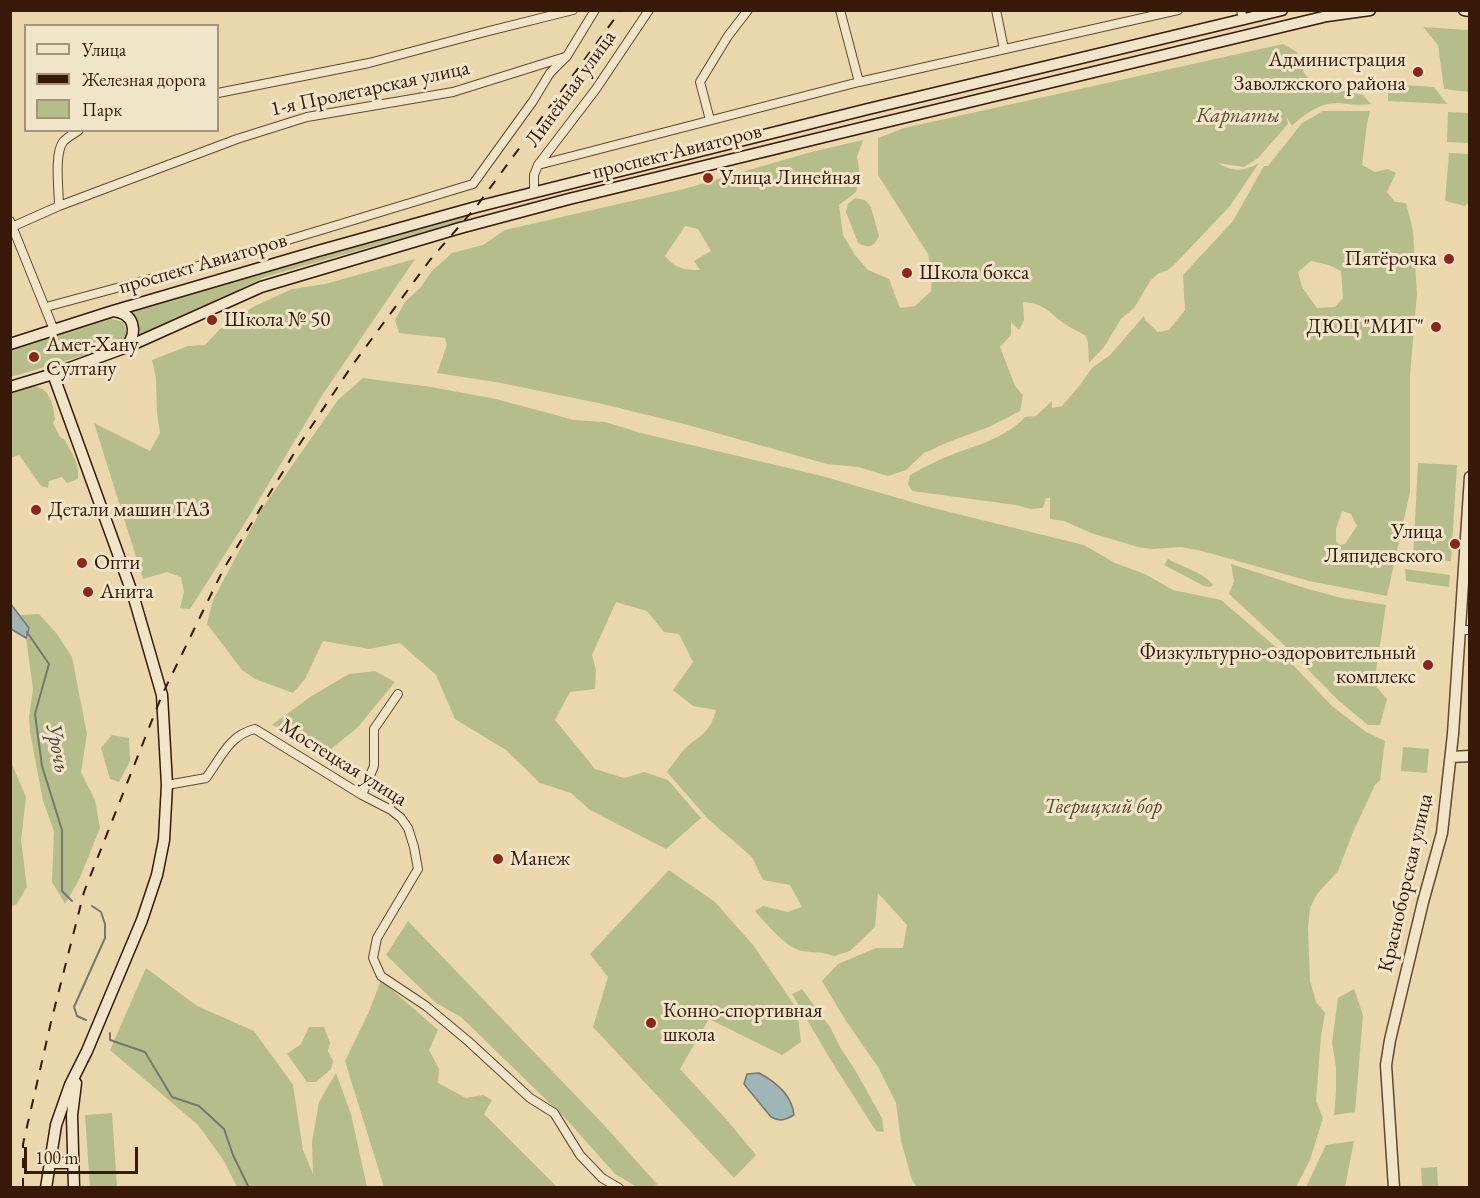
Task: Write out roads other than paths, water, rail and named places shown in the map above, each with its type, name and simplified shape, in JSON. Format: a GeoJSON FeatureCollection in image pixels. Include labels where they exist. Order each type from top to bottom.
{"type":"FeatureCollection","features":[{"type":"Feature","properties":{"kind":"main road","name":"проспект Авиаторов"},"geometry":{"type":"LineString","coordinates":[[10,344],[113,311],[318,251],[534,193],[1242,15],[1281,10]]}},
{"type":"Feature","properties":{"kind":"main road","name":"проспект Авиаторов"},"geometry":{"type":"LineString","coordinates":[[10,387],[127,347],[261,286],[460,228],[569,199],[1327,16],[1370,10]]}},
{"type":"Feature","properties":{"kind":"main road"},"geometry":{"type":"LineString","coordinates":[[1464,10],[1470,11]]}},
{"type":"Feature","properties":{"kind":"main road"},"geometry":{"type":"LineString","coordinates":[[113,311],[121,312],[132,321],[134,336],[127,347]]}},
{"type":"Feature","properties":{"kind":"main road"},"geometry":{"type":"LineString","coordinates":[[46,1188],[56,1125],[70,1085],[78,1071],[141,920],[157,875],[164,840],[167,785],[162,695],[134,598],[53,374]]}},
{"type":"Feature","properties":{"kind":"main road","name":"Красноборская улица"},"geometry":{"type":"LineString","coordinates":[[1394,1188],[1386,1065],[1423,902],[1442,833],[1465,630],[1470,477]]}},
{"type":"Feature","properties":{"kind":"main road"},"geometry":{"type":"LineString","coordinates":[[1451,757],[1470,756]]}},
{"type":"Feature","properties":{"kind":"main road"},"geometry":{"type":"LineString","coordinates":[[74,1188],[72,1115],[78,1071]]}},
{"type":"Feature","properties":{"kind":"main road"},"geometry":{"type":"LineString","coordinates":[[49,1163],[73,1162]]}},
{"type":"Feature","properties":{"kind":"street"},"geometry":{"type":"LineString","coordinates":[[219,93],[369,63],[573,10]]}},
{"type":"Feature","properties":{"kind":"street","name":"Линейная улица"},"geometry":{"type":"LineString","coordinates":[[534,193],[534,175],[538,165],[596,89],[649,10]]}},
{"type":"Feature","properties":{"kind":"street"},"geometry":{"type":"LineString","coordinates":[[710,120],[700,82],[728,36],[748,10]]}},
{"type":"Feature","properties":{"kind":"street"},"geometry":{"type":"LineString","coordinates":[[840,10],[859,82]]}},
{"type":"Feature","properties":{"kind":"street"},"geometry":{"type":"LineString","coordinates":[[996,10],[1004,49]]}},
{"type":"Feature","properties":{"kind":"street","name":"проспект Авиаторов"},"geometry":{"type":"LineString","coordinates":[[538,165],[859,82],[1178,10]]}},
{"type":"Feature","properties":{"kind":"street"},"geometry":{"type":"LineString","coordinates":[[567,56],[590,13]]}},
{"type":"Feature","properties":{"kind":"street","name":"проспект Авиаторов"},"geometry":{"type":"LineString","coordinates":[[46,307],[235,256],[474,184],[550,73],[567,56]]}},
{"type":"Feature","properties":{"kind":"street","name":"1-я Пролетарская улица"},"geometry":{"type":"LineString","coordinates":[[12,223],[237,139],[307,117],[453,92],[567,56]]}},
{"type":"Feature","properties":{"kind":"street"},"geometry":{"type":"LineString","coordinates":[[59,206],[60,148],[64,141],[76,132]]}},
{"type":"Feature","properties":{"kind":"street"},"geometry":{"type":"LineString","coordinates":[[12,223],[54,330]]}},
{"type":"Feature","properties":{"kind":"street"},"geometry":{"type":"LineString","coordinates":[[362,795],[374,766],[374,729],[398,694]]}},
{"type":"Feature","properties":{"kind":"street","name":"Мостецкая улица"},"geometry":{"type":"LineString","coordinates":[[167,785],[206,778],[231,740],[243,732],[255,729],[401,818],[408,828],[418,869],[377,938],[373,958],[381,976],[426,1006],[530,1098],[554,1113],[580,1155],[602,1178],[619,1188]]}},
{"type":"Feature","properties":{"kind":"water"},"geometry":{"type":"Polygon","coordinates":[[[10,603],[29,628],[26,638],[11,629],[10,603]]]}},
{"type":"Feature","properties":{"kind":"water"},"geometry":{"type":"Polygon","coordinates":[[[759,1073],[787,1095],[794,1115],[783,1120],[771,1117],[744,1084],[747,1074],[759,1073]]]}},
{"type":"Feature","properties":{"kind":"waterway","name":"Урочь"},"geometry":{"type":"LineString","coordinates":[[27,632],[49,664],[35,714],[42,766],[62,830],[62,891],[72,901]]}},
{"type":"Feature","properties":{"kind":"waterway","name":"Урочь"},"geometry":{"type":"LineString","coordinates":[[86,1020],[77,1016],[74,1007],[105,938],[105,924],[101,912],[92,906]]}},
{"type":"Feature","properties":{"kind":"waterway","name":"Урочь"},"geometry":{"type":"LineString","coordinates":[[110,1033],[110,1040],[145,1052],[172,1097],[199,1106],[224,1129],[233,1155],[249,1188]]}},
{"type":"Feature","properties":{"kind":"railway"},"geometry":{"type":"LineString","coordinates":[[23,1188],[23,1144],[84,892],[162,695],[223,570],[301,442],[351,367],[430,260],[476,207],[621,10]]}},
{"type":"Feature","properties":{"kind":"place","name":"Администрация Заволжского района"},"geometry":{"type":"Point","coordinates":[1418,72]}},
{"type":"Feature","properties":{"kind":"place","name":"Улица Линейная"},"geometry":{"type":"Point","coordinates":[708,178]}},
{"type":"Feature","properties":{"kind":"place","name":"Пятёрочка"},"geometry":{"type":"Point","coordinates":[1449,259]}},
{"type":"Feature","properties":{"kind":"place","name":"Школа бокса"},"geometry":{"type":"Point","coordinates":[907,273]}},
{"type":"Feature","properties":{"kind":"place","name":"Школа № 50"},"geometry":{"type":"Point","coordinates":[212,320]}},
{"type":"Feature","properties":{"kind":"place","name":"ДЮЦ \"МИГ\""},"geometry":{"type":"Point","coordinates":[1436,327]}},
{"type":"Feature","properties":{"kind":"place","name":"Амет-Хану Султану"},"geometry":{"type":"Point","coordinates":[34,357]}},
{"type":"Feature","properties":{"kind":"place","name":"Детали машин ГАЗ"},"geometry":{"type":"Point","coordinates":[36,510]}},
{"type":"Feature","properties":{"kind":"place","name":"Улица Ляпидевского"},"geometry":{"type":"Point","coordinates":[1455,544]}},
{"type":"Feature","properties":{"kind":"place","name":"Опти"},"geometry":{"type":"Point","coordinates":[82,563]}},
{"type":"Feature","properties":{"kind":"place","name":"Анита"},"geometry":{"type":"Point","coordinates":[88,592]}},
{"type":"Feature","properties":{"kind":"place","name":"Физкультурно-оздоровительный комплекс"},"geometry":{"type":"Point","coordinates":[1428,665]}},
{"type":"Feature","properties":{"kind":"place","name":"Манеж"},"geometry":{"type":"Point","coordinates":[498,859]}},
{"type":"Feature","properties":{"kind":"place","name":"Конно-спортивная школа"},"geometry":{"type":"Point","coordinates":[651,1023]}},
{"type":"Feature","properties":{"kind":"park label","name":"Карпаты"},"geometry":{"type":"Point","coordinates":[1238,116]}},
{"type":"Feature","properties":{"kind":"park label","name":"Тверицкий бор"},"geometry":{"type":"Point","coordinates":[1103,807]}}]}
